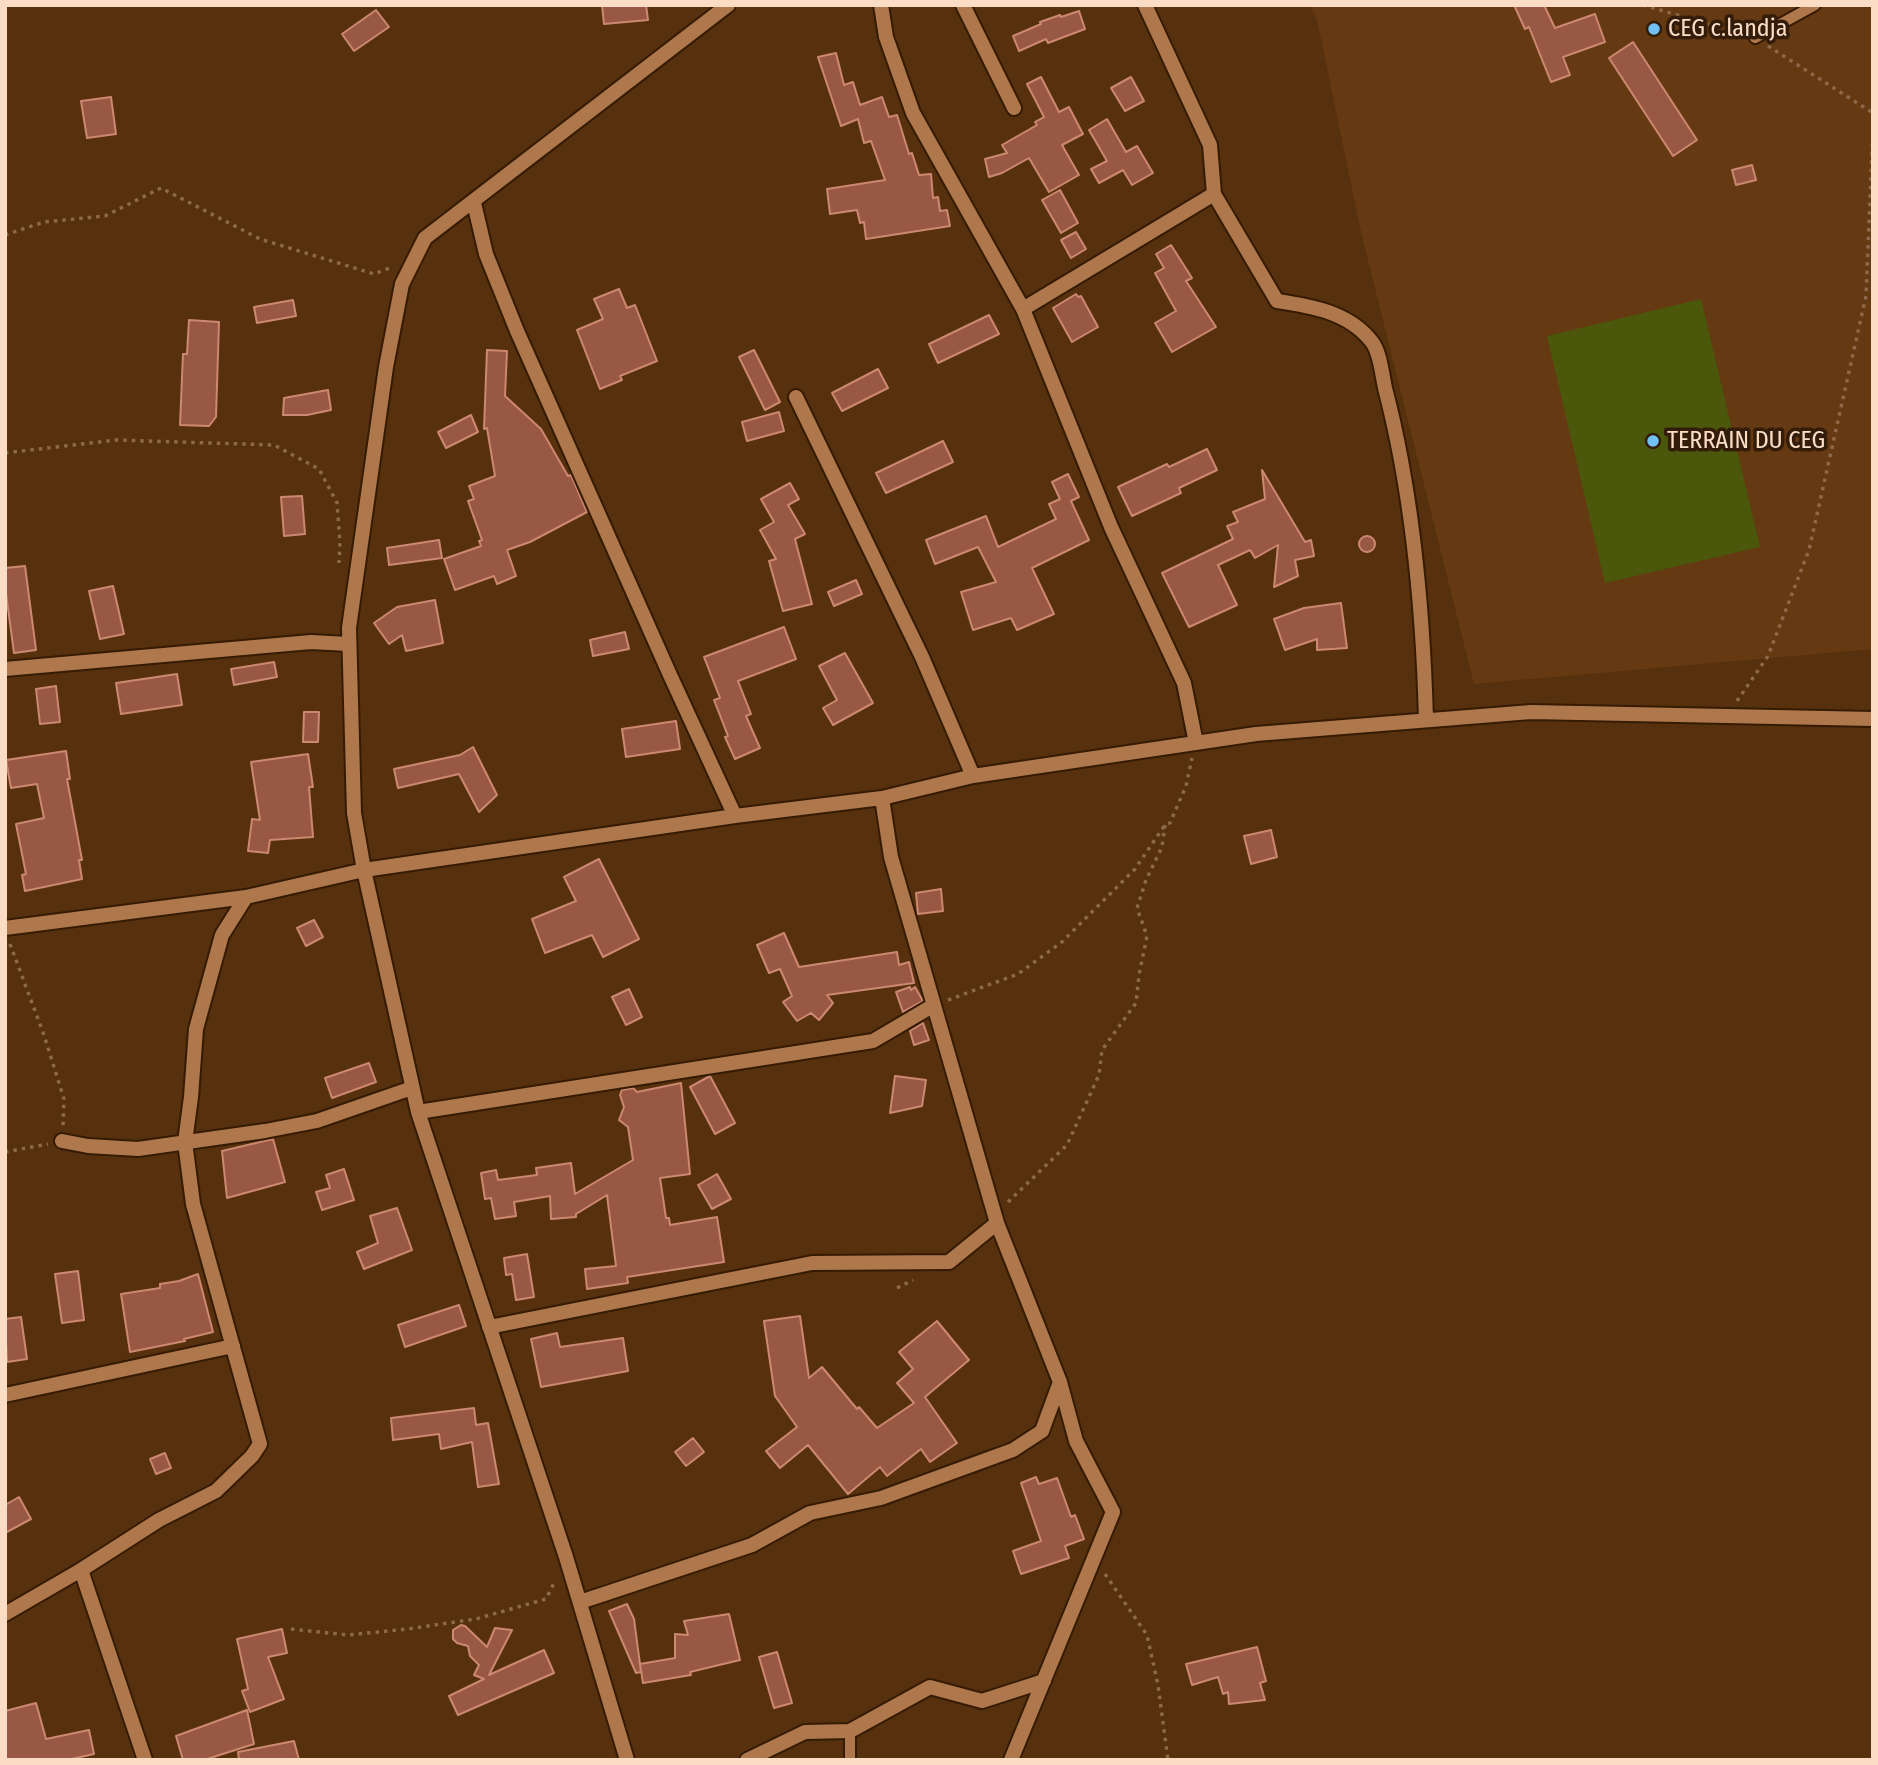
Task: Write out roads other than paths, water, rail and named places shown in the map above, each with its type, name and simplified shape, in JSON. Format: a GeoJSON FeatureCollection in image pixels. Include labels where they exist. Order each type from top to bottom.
{"type":"FeatureCollection","features":[{"type":"Feature","properties":{"kind":"street"},"geometry":{"type":"LineString","coordinates":[[627,1760],[566,1557],[412,1088],[363,870],[354,813],[348,644],[386,367],[402,284],[425,239],[728,5]]}},
{"type":"Feature","properties":{"kind":"street"},"geometry":{"type":"LineString","coordinates":[[881,5],[886,37],[913,113],[1023,309],[1111,527],[1184,683],[1196,743]]}},
{"type":"Feature","properties":{"kind":"street"},"geometry":{"type":"LineString","coordinates":[[963,5],[1014,108]]}},
{"type":"Feature","properties":{"kind":"street"},"geometry":{"type":"LineString","coordinates":[[1146,5],[1210,145],[1214,194],[1277,301],[1315,306],[1350,322],[1373,343],[1402,464],[1423,633],[1426,720]]}},
{"type":"Feature","properties":{"kind":"street"},"geometry":{"type":"LineString","coordinates":[[1023,309],[1214,194]]}},
{"type":"Feature","properties":{"kind":"street"},"geometry":{"type":"LineString","coordinates":[[474,203],[486,254],[517,331],[735,816]]}},
{"type":"Feature","properties":{"kind":"street"},"geometry":{"type":"LineString","coordinates":[[796,397],[922,657],[973,776]]}},
{"type":"Feature","properties":{"kind":"street"},"geometry":{"type":"LineString","coordinates":[[5,669],[311,642],[348,644]]}},
{"type":"Feature","properties":{"kind":"street"},"geometry":{"type":"LineString","coordinates":[[7,935],[246,897],[363,870],[735,816],[882,798],[973,776],[1256,734],[1531,712],[1873,719]]}},
{"type":"Feature","properties":{"kind":"street"},"geometry":{"type":"LineString","coordinates":[[882,798],[891,858],[996,1219],[1060,1382],[1076,1441],[1113,1512],[1011,1760]]}},
{"type":"Feature","properties":{"kind":"street"},"geometry":{"type":"LineString","coordinates":[[5,1614],[159,1520],[216,1491],[260,1444],[193,1203],[185,1142],[196,1029],[222,935],[246,897]]}},
{"type":"Feature","properties":{"kind":"street"},"geometry":{"type":"LineString","coordinates":[[418,1112],[873,1041],[934,1005]]}},
{"type":"Feature","properties":{"kind":"street"},"geometry":{"type":"LineString","coordinates":[[62,1141],[88,1146],[138,1149],[185,1142],[317,1121],[412,1088]]}},
{"type":"Feature","properties":{"kind":"street"},"geometry":{"type":"LineString","coordinates":[[489,1327],[812,1263],[949,1262],[996,1219]]}},
{"type":"Feature","properties":{"kind":"street"},"geometry":{"type":"LineString","coordinates":[[5,1395],[233,1346]]}},
{"type":"Feature","properties":{"kind":"street"},"geometry":{"type":"LineString","coordinates":[[580,1602],[752,1545],[810,1513],[881,1497],[1013,1450],[1042,1431],[1060,1382]]}},
{"type":"Feature","properties":{"kind":"street"},"geometry":{"type":"LineString","coordinates":[[81,1570],[145,1760]]}},
{"type":"Feature","properties":{"kind":"street"},"geometry":{"type":"LineString","coordinates":[[747,1760],[805,1731],[850,1731],[930,1687],[982,1701],[1044,1681]]}},
{"type":"Feature","properties":{"kind":"lane"},"geometry":{"type":"LineString","coordinates":[[1755,38],[1815,5]]}},
{"type":"Feature","properties":{"kind":"lane"},"geometry":{"type":"LineString","coordinates":[[850,1731],[850,1760]]}},
{"type":"Feature","properties":{"kind":"place","name":"CEG c.landja"},"geometry":{"type":"Point","coordinates":[1654,29]}},
{"type":"Feature","properties":{"kind":"place","name":"TERRAIN DU CEG"},"geometry":{"type":"Point","coordinates":[1653,441]}}]}
